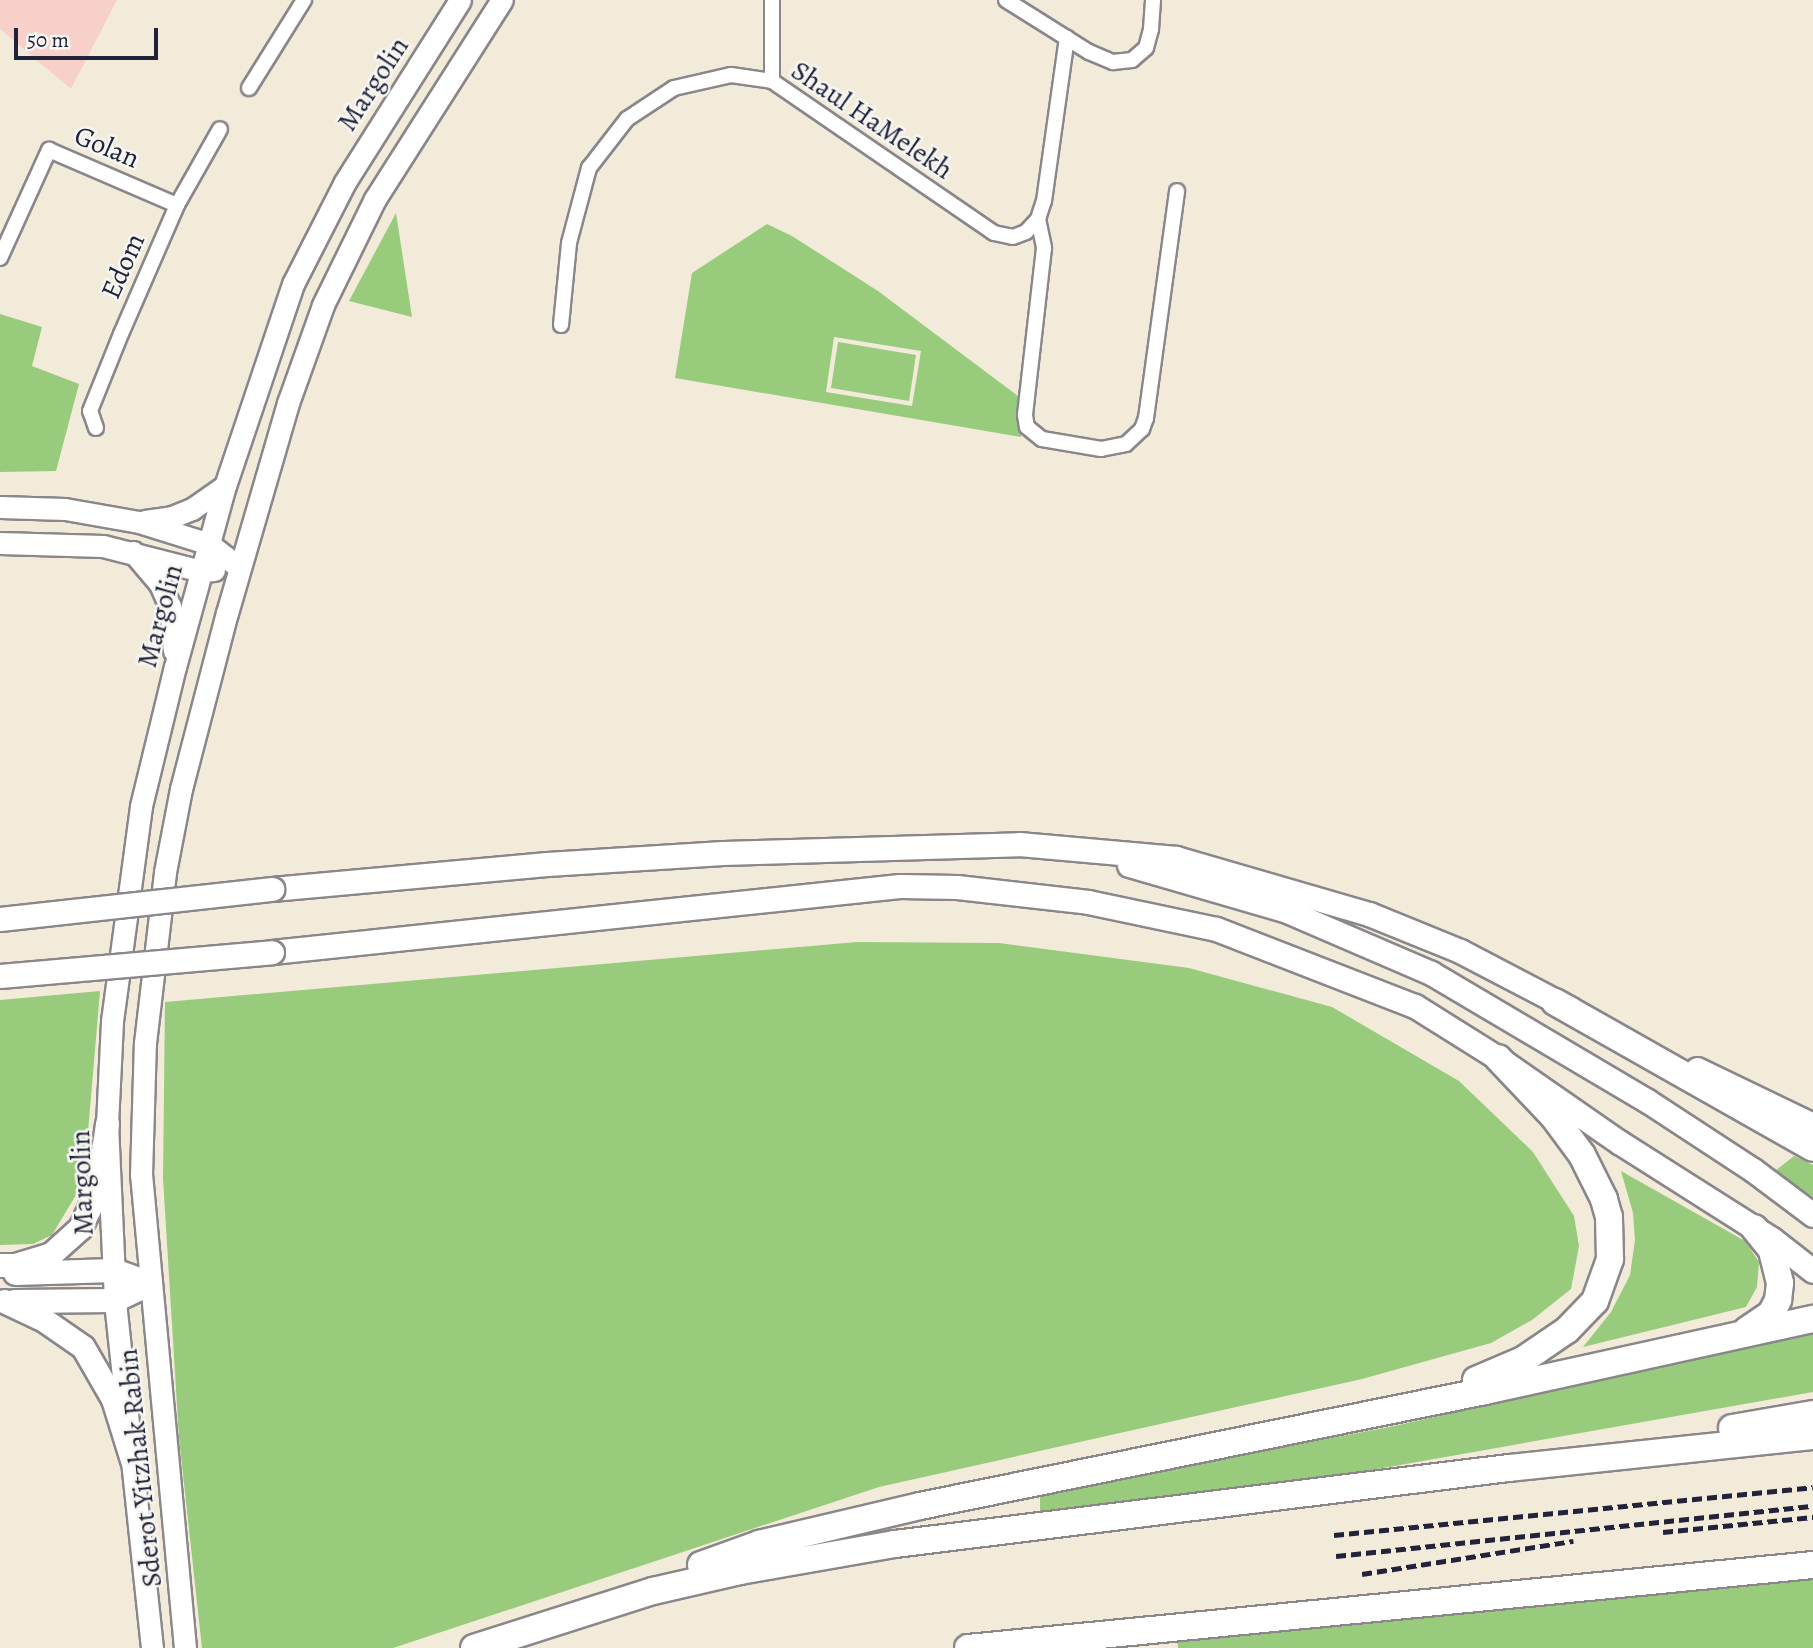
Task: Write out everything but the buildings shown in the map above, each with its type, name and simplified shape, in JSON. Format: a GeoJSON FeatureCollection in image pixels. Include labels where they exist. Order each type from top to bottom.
{"type":"FeatureCollection","features":[{"type":"Feature","properties":{"kind":"highway"},"geometry":{"type":"LineString","coordinates":[[1555,1002],[1813,1147]]}},
{"type":"Feature","properties":{"kind":"highway"},"geometry":{"type":"LineString","coordinates":[[1376,1413],[1496,1373],[1546,1346],[1585,1314],[1604,1281],[1611,1239],[1604,1199],[1582,1154],[1554,1117],[1498,1058]]}},
{"type":"Feature","properties":{"kind":"highway"},"geometry":{"type":"LineString","coordinates":[[1742,1333],[1771,1314],[1778,1300],[1780,1283],[1772,1250],[1754,1228]]}},
{"type":"Feature","properties":{"kind":"highway"},"geometry":{"type":"LineString","coordinates":[[474,1648],[759,1544],[920,1506],[1376,1413],[1813,1319]]}},
{"type":"Feature","properties":{"kind":"highway"},"geometry":{"type":"LineString","coordinates":[[1509,1468],[1813,1414]]}},
{"type":"Feature","properties":{"kind":"highway"},"geometry":{"type":"LineString","coordinates":[[537,1626],[653,1591],[740,1571],[883,1546],[1018,1526],[1509,1468],[1813,1436]]}},
{"type":"Feature","properties":{"kind":"highway"},"geometry":{"type":"LineString","coordinates":[[968,1648],[1813,1565]]}},
{"type":"Feature","properties":{"kind":"main road","name":"Margolin"},"geometry":{"type":"LineString","coordinates":[[116,1300],[107,1124],[112,1021],[141,806],[175,667],[225,486],[276,327],[302,262],[345,181],[460,0]]}},
{"type":"Feature","properties":{"kind":"main road"},"geometry":{"type":"LineString","coordinates":[[150,1283],[141,1175],[145,1043],[165,872],[198,719],[288,403],[334,277],[389,177],[502,0]]}},
{"type":"Feature","properties":{"kind":"main road"},"geometry":{"type":"LineString","coordinates":[[139,522],[182,513],[225,486]]}},
{"type":"Feature","properties":{"kind":"main road"},"geometry":{"type":"LineString","coordinates":[[0,507],[65,509],[139,522],[209,544],[240,568]]}},
{"type":"Feature","properties":{"kind":"main road"},"geometry":{"type":"LineString","coordinates":[[0,543],[103,547],[133,552],[201,571],[240,568]]}},
{"type":"Feature","properties":{"kind":"main road"},"geometry":{"type":"LineString","coordinates":[[133,552],[160,584],[170,606],[175,667]]}},
{"type":"Feature","properties":{"kind":"main road"},"geometry":{"type":"LineString","coordinates":[[0,919],[272,889],[547,864],[723,853],[1018,844],[1177,858],[1369,914],[1450,947],[1555,1002],[1813,1125]]}},
{"type":"Feature","properties":{"kind":"main road"},"geometry":{"type":"LineString","coordinates":[[1082,851],[1287,911],[1431,973],[1646,1100],[1753,1170],[1813,1215]]}},
{"type":"Feature","properties":{"kind":"main road"},"geometry":{"type":"LineString","coordinates":[[0,976],[272,952],[900,886],[957,887],[1088,902],[1216,929],[1415,1006],[1498,1058],[1619,1142],[1754,1228],[1813,1270]]}},
{"type":"Feature","properties":{"kind":"main road"},"geometry":{"type":"LineString","coordinates":[[0,1267],[51,1254],[65,1245],[80,1228],[100,1172],[107,1124]]}},
{"type":"Feature","properties":{"kind":"main road"},"geometry":{"type":"LineString","coordinates":[[0,1267],[42,1274],[114,1270],[150,1283]]}},
{"type":"Feature","properties":{"kind":"main road"},"geometry":{"type":"LineString","coordinates":[[2,1301],[116,1300],[150,1283]]}},
{"type":"Feature","properties":{"kind":"main road","name":"Sderot Yitzhak Rabin"},"geometry":{"type":"LineString","coordinates":[[150,1283],[185,1648]]}},
{"type":"Feature","properties":{"kind":"main road","name":"Sderot Yitzhak Rabin"},"geometry":{"type":"LineString","coordinates":[[116,1300],[152,1648]]}},
{"type":"Feature","properties":{"kind":"main road"},"geometry":{"type":"LineString","coordinates":[[2,1301],[44,1320],[83,1346],[113,1399],[132,1461]]}},
{"type":"Feature","properties":{"kind":"street"},"geometry":{"type":"LineString","coordinates":[[249,88],[304,0]]}},
{"type":"Feature","properties":{"kind":"street"},"geometry":{"type":"LineString","coordinates":[[772,0],[772,81]]}},
{"type":"Feature","properties":{"kind":"street"},"geometry":{"type":"LineString","coordinates":[[1006,0],[1067,38],[1113,61],[1132,60],[1140,55],[1149,39],[1153,0]]}},
{"type":"Feature","properties":{"kind":"street"},"geometry":{"type":"LineString","coordinates":[[1067,38],[1044,201],[1038,219],[1044,248],[1025,415],[1027,427],[1042,439],[1101,449],[1126,444],[1142,429],[1146,418],[1177,191]]}},
{"type":"Feature","properties":{"kind":"street","name":"Shaul HaMelekh"},"geometry":{"type":"LineString","coordinates":[[561,325],[569,243],[578,198],[589,168],[606,143],[627,119],[674,88],[731,75],[772,81],[994,233],[1013,237],[1026,232],[1038,219]]}},
{"type":"Feature","properties":{"kind":"street","name":"Edom"},"geometry":{"type":"LineString","coordinates":[[96,428],[90,411],[177,205],[220,129]]}},
{"type":"Feature","properties":{"kind":"street","name":"Golan"},"geometry":{"type":"LineString","coordinates":[[0,258],[49,150],[177,205]]}},
{"type":"Feature","properties":{"kind":"shaded area"},"geometry":{"type":"Polygon","coordinates":[[[0,0],[117,0],[71,89],[0,29],[0,0]]]}},
{"type":"Feature","properties":{"kind":"green space"},"geometry":{"type":"Polygon","coordinates":[[[396,213],[412,317],[349,301],[396,213]]]}},
{"type":"Feature","properties":{"kind":"green space"},"geometry":{"type":"Polygon","coordinates":[[[767,224],[792,236],[878,291],[1026,402],[1021,437],[675,378],[692,273],[767,224]],[[834,337],[826,392],[912,406],[921,351],[834,337]]]}},
{"type":"Feature","properties":{"kind":"green space"},"geometry":{"type":"Polygon","coordinates":[[[0,314],[42,327],[32,366],[79,384],[56,471],[0,472],[0,314]]]}},
{"type":"Feature","properties":{"kind":"green space"},"geometry":{"type":"Polygon","coordinates":[[[838,342],[916,355],[909,401],[831,388],[838,342]]]}},
{"type":"Feature","properties":{"kind":"green space"},"geometry":{"type":"Polygon","coordinates":[[[857,942],[999,943],[1189,968],[1332,1007],[1459,1081],[1533,1152],[1574,1216],[1579,1246],[1571,1289],[1532,1320],[1491,1343],[1362,1379],[879,1487],[393,1648],[202,1648],[179,1438],[163,1179],[165,1002],[857,942]]]}},
{"type":"Feature","properties":{"kind":"green space"},"geometry":{"type":"Polygon","coordinates":[[[100,991],[88,1132],[76,1195],[52,1235],[33,1244],[0,1245],[0,1000],[100,991]]]}},
{"type":"Feature","properties":{"kind":"green space"},"geometry":{"type":"Polygon","coordinates":[[[1794,1156],[1813,1165],[1813,1197],[1775,1171],[1794,1156]]]}},
{"type":"Feature","properties":{"kind":"green space"},"geometry":{"type":"Polygon","coordinates":[[[1621,1171],[1745,1241],[1759,1262],[1757,1287],[1746,1307],[1583,1347],[1611,1312],[1630,1275],[1635,1240],[1633,1213],[1621,1171]]]}},
{"type":"Feature","properties":{"kind":"green space"},"geometry":{"type":"Polygon","coordinates":[[[1813,1332],[1813,1392],[1372,1470],[1040,1512],[1040,1494],[1394,1426],[1813,1332]]]}},
{"type":"Feature","properties":{"kind":"green space"},"geometry":{"type":"Polygon","coordinates":[[[1813,1577],[1813,1648],[1178,1648],[1177,1638],[1813,1577]]]}},
{"type":"Feature","properties":{"kind":"railway"},"geometry":{"type":"LineString","coordinates":[[1334,1535],[1813,1487]]}},
{"type":"Feature","properties":{"kind":"railway"},"geometry":{"type":"LineString","coordinates":[[1336,1556],[1813,1506]]}},
{"type":"Feature","properties":{"kind":"railway"},"geometry":{"type":"LineString","coordinates":[[1663,1532],[1813,1517]]}},
{"type":"Feature","properties":{"kind":"railway"},"geometry":{"type":"LineString","coordinates":[[1362,1574],[1573,1541]]}}]}
